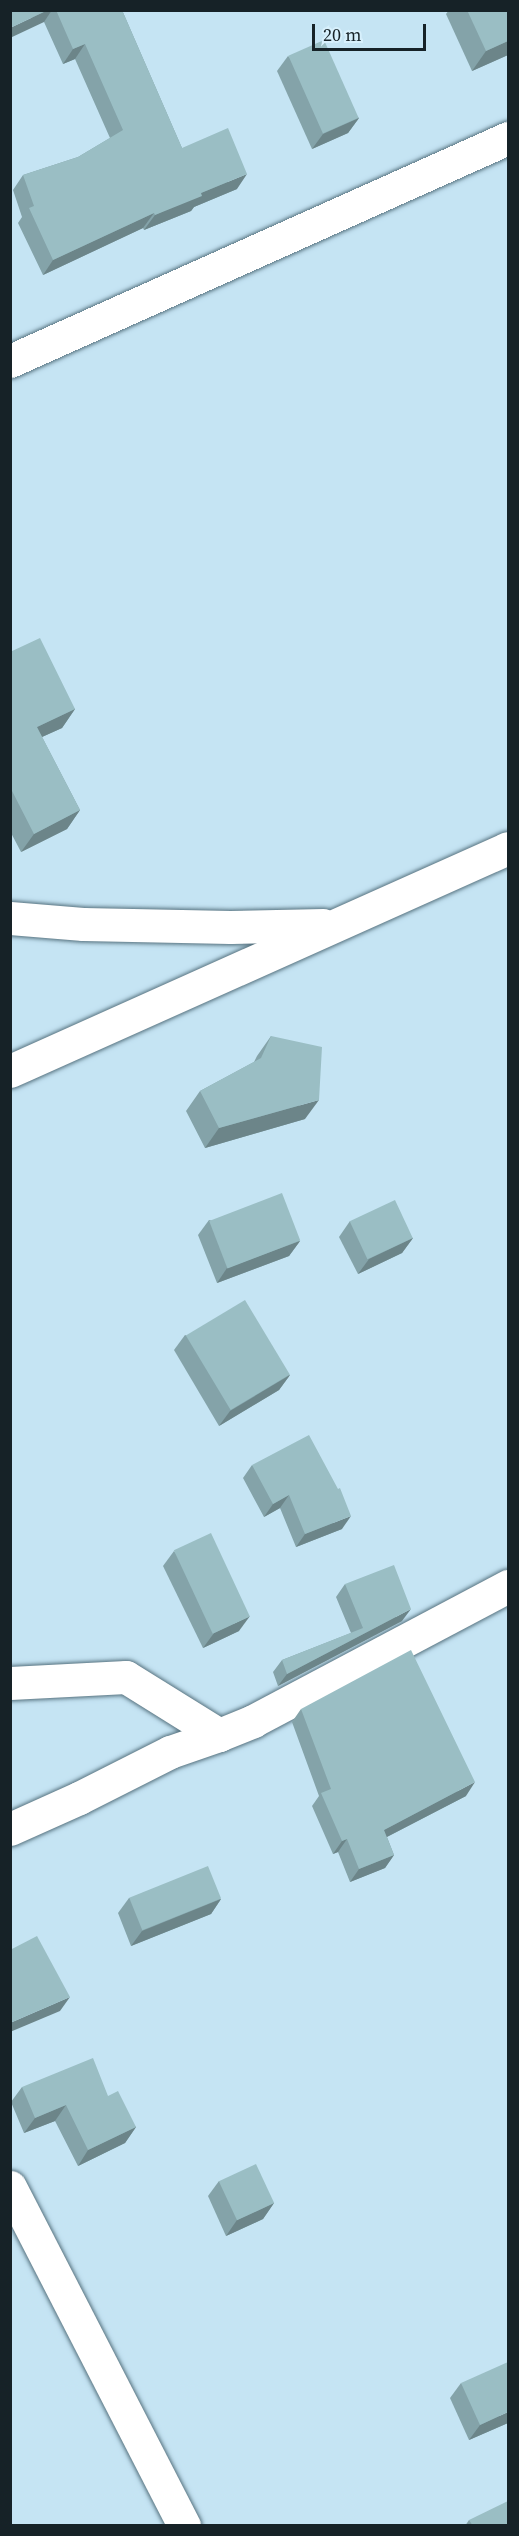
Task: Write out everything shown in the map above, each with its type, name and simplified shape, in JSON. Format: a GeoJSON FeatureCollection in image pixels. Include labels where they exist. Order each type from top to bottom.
{"type":"FeatureCollection","features":[{"type":"Feature","properties":{"kind":"street"},"geometry":{"type":"LineString","coordinates":[[10,361],[508,138]]}},
{"type":"Feature","properties":{"kind":"street"},"geometry":{"type":"LineString","coordinates":[[10,1071],[508,848]]}},
{"type":"Feature","properties":{"kind":"street"},"geometry":{"type":"LineString","coordinates":[[10,918],[94,924],[230,927],[337,925]]}},
{"type":"Feature","properties":{"kind":"street"},"geometry":{"type":"LineString","coordinates":[[10,1829],[79,1798],[170,1752],[253,1721],[508,1586]]}},
{"type":"Feature","properties":{"kind":"street"},"geometry":{"type":"LineString","coordinates":[[10,1683],[126,1677],[219,1735]]}},
{"type":"Feature","properties":{"kind":"street"},"geometry":{"type":"LineString","coordinates":[[10,2187],[184,2526]]}},
{"type":"Feature","properties":{"kind":"building"},"geometry":{"type":"Polygon","coordinates":[[[10,10],[48,10],[10,28],[10,10]]]}},
{"type":"Feature","properties":{"kind":"building"},"geometry":{"type":"Polygon","coordinates":[[[56,10],[122,10],[182,148],[228,128],[247,174],[201,193],[202,196],[155,215],[154,213],[53,260],[29,208],[34,206],[23,175],[78,157],[123,130],[85,44],[73,49],[56,10]]]}},
{"type":"Feature","properties":{"kind":"building"},"geometry":{"type":"Polygon","coordinates":[[[467,10],[508,10],[508,41],[486,51],[467,10]]]}},
{"type":"Feature","properties":{"kind":"building"},"geometry":{"type":"Polygon","coordinates":[[[324,40],[359,118],[323,134],[288,56],[324,40]]]}},
{"type":"Feature","properties":{"kind":"building"},"geometry":{"type":"Polygon","coordinates":[[[40,638],[75,709],[37,727],[80,810],[34,834],[10,787],[10,652],[40,638]]]}},
{"type":"Feature","properties":{"kind":"building"},"geometry":{"type":"Polygon","coordinates":[[[271,1036],[322,1047],[319,1100],[219,1128],[200,1091],[261,1058],[271,1036]]]}},
{"type":"Feature","properties":{"kind":"building"},"geometry":{"type":"Polygon","coordinates":[[[282,1193],[300,1241],[227,1269],[209,1221],[282,1193]]]}},
{"type":"Feature","properties":{"kind":"building"},"geometry":{"type":"Polygon","coordinates":[[[395,1200],[413,1238],[367,1259],[350,1221],[395,1200]]]}},
{"type":"Feature","properties":{"kind":"building"},"geometry":{"type":"Polygon","coordinates":[[[245,1300],[290,1375],[231,1410],[186,1336],[245,1300]]]}},
{"type":"Feature","properties":{"kind":"building"},"geometry":{"type":"Polygon","coordinates":[[[309,1435],[338,1489],[340,1488],[351,1516],[305,1534],[289,1495],[273,1504],[252,1465],[309,1435]]]}},
{"type":"Feature","properties":{"kind":"building"},"geometry":{"type":"Polygon","coordinates":[[[211,1533],[250,1616],[213,1634],[174,1550],[211,1533]]]}},
{"type":"Feature","properties":{"kind":"building"},"geometry":{"type":"Polygon","coordinates":[[[394,1565],[411,1609],[287,1674],[282,1660],[363,1628],[345,1584],[394,1565]]]}},
{"type":"Feature","properties":{"kind":"building"},"geometry":{"type":"Polygon","coordinates":[[[411,1650],[475,1782],[384,1830],[394,1855],[359,1869],[347,1839],[342,1841],[321,1793],[331,1789],[301,1709],[411,1650]]]}},
{"type":"Feature","properties":{"kind":"building"},"geometry":{"type":"Polygon","coordinates":[[[208,1866],[221,1898],[142,1930],[129,1898],[208,1866]]]}},
{"type":"Feature","properties":{"kind":"building"},"geometry":{"type":"Polygon","coordinates":[[[37,1936],[70,1997],[10,2023],[10,1950],[37,1936]]]}},
{"type":"Feature","properties":{"kind":"building"},"geometry":{"type":"Polygon","coordinates":[[[93,2058],[108,2096],[118,2091],[136,2127],[88,2150],[66,2105],[35,2118],[22,2087],[93,2058]]]}},
{"type":"Feature","properties":{"kind":"building"},"geometry":{"type":"Polygon","coordinates":[[[256,2164],[274,2203],[237,2220],[219,2181],[256,2164]]]}},
{"type":"Feature","properties":{"kind":"building"},"geometry":{"type":"Polygon","coordinates":[[[508,2362],[508,2412],[480,2425],[461,2383],[508,2362]]]}},
{"type":"Feature","properties":{"kind":"building"},"geometry":{"type":"Polygon","coordinates":[[[508,2501],[508,2526],[473,2526],[469,2520],[508,2501]]]}}]}
